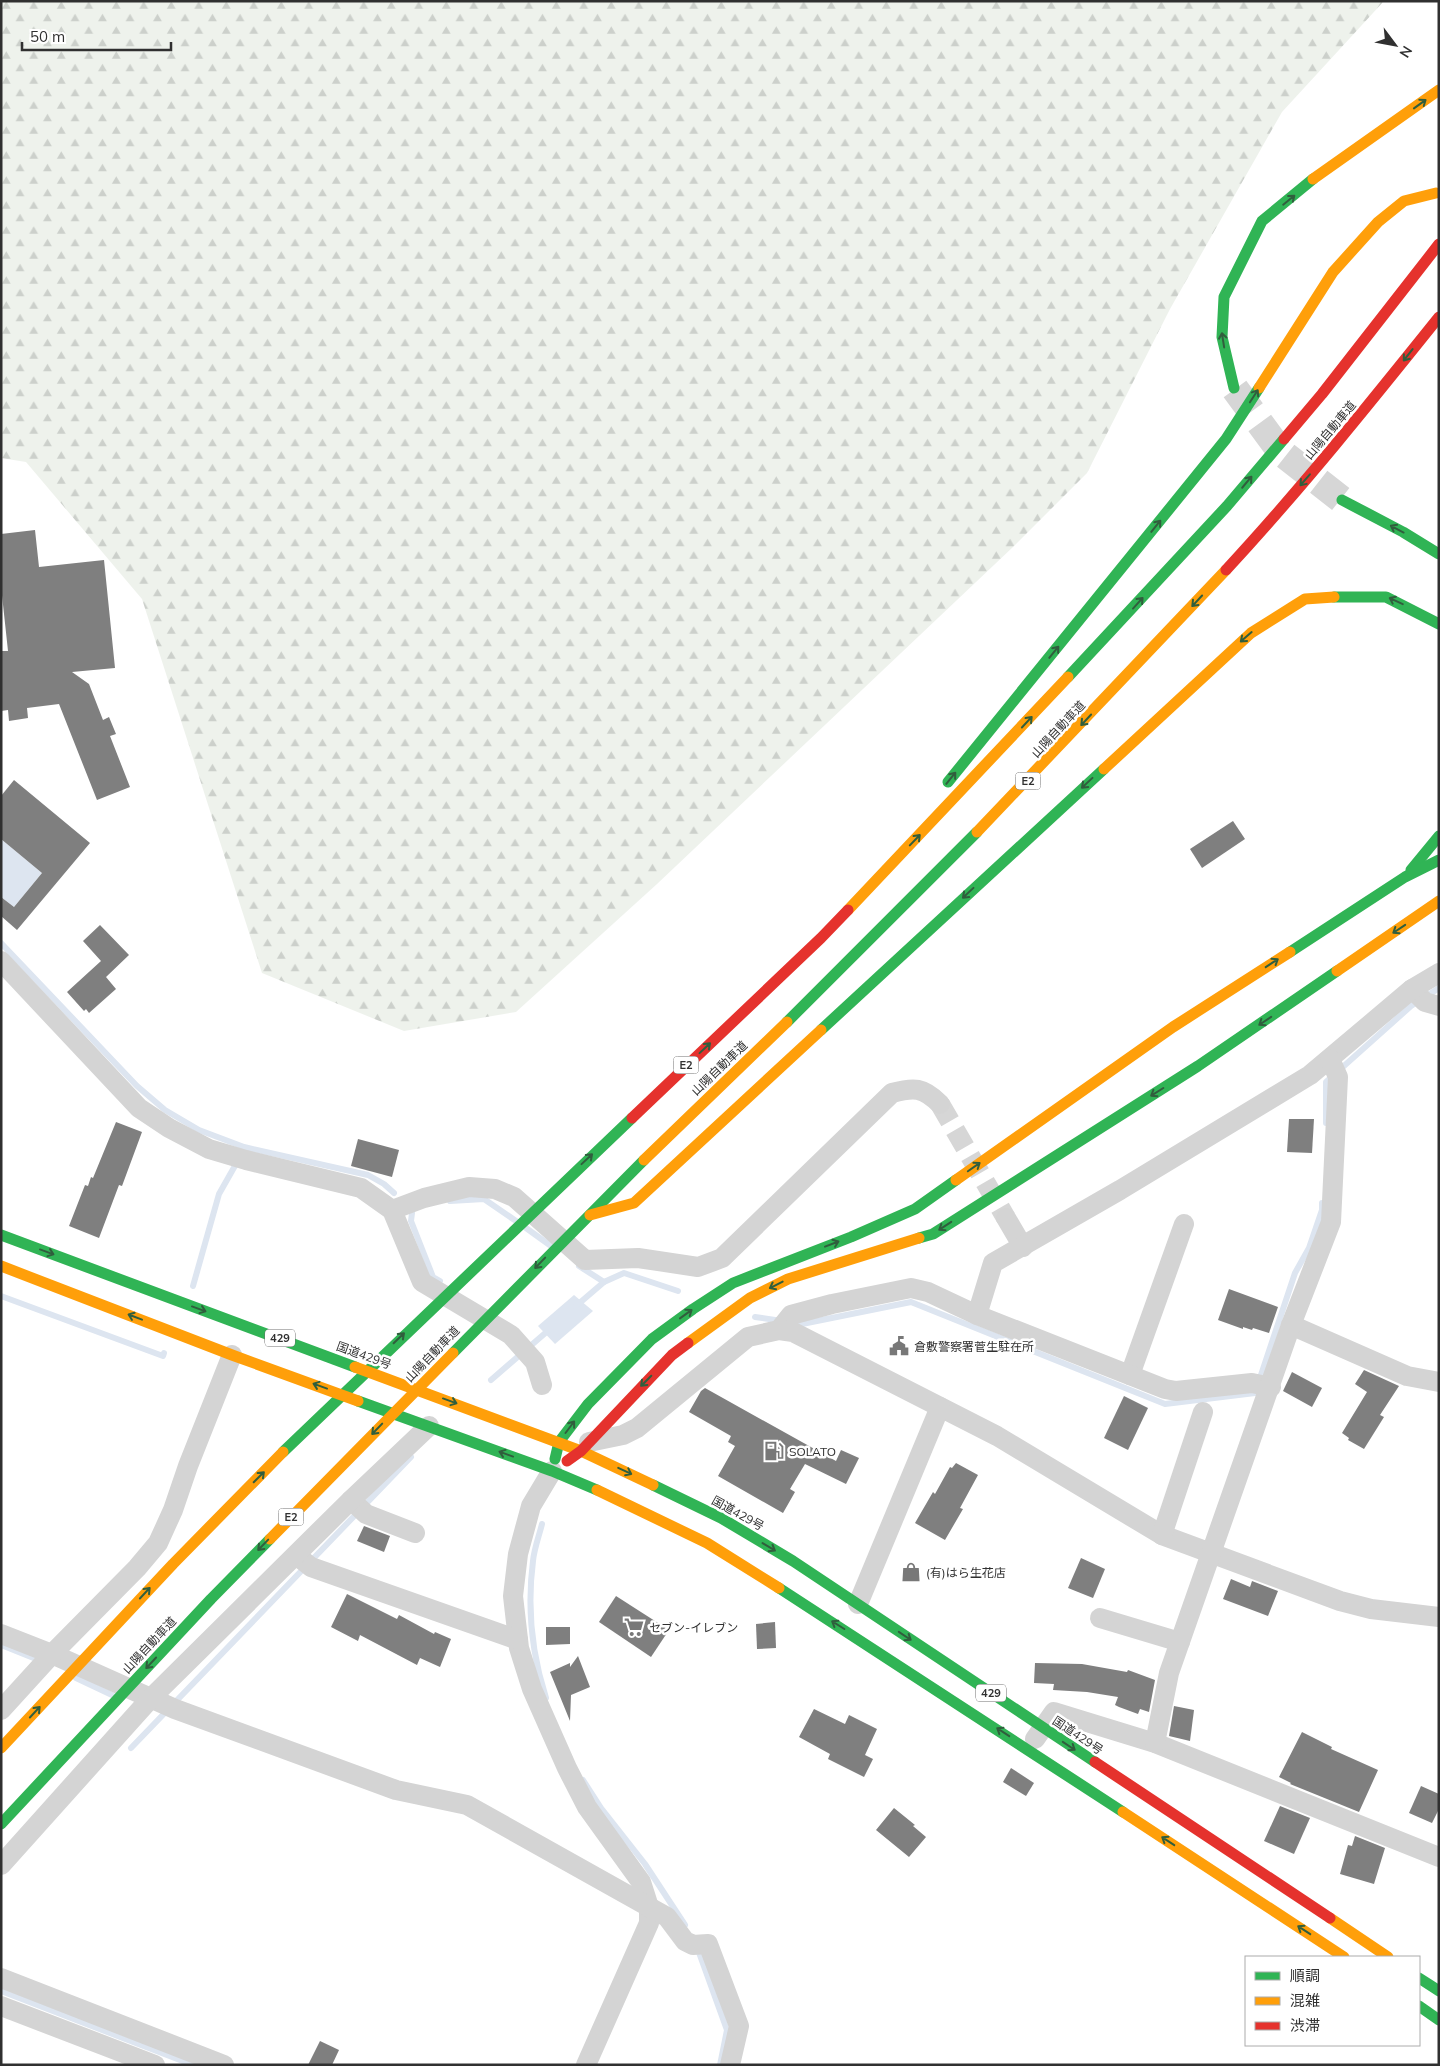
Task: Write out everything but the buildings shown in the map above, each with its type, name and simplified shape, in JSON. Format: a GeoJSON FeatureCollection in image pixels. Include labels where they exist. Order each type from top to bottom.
{"type":"FeatureCollection","features":[{"type":"Feature","properties":{"kind":"highway"},"geometry":{"type":"LineString","coordinates":[[1234,388],[1222,337],[1224,297],[1262,222],[1326,169],[1439,90]]}},
{"type":"Feature","properties":{"kind":"highway"},"geometry":{"type":"LineString","coordinates":[[940,792],[1226,439],[1333,272],[1378,222],[1404,201],[1436,193]]}},
{"type":"Feature","properties":{"kind":"highway","name":"山陽自動車道"},"geometry":{"type":"LineString","coordinates":[[1,1748],[173,1564],[305,1430],[551,1193],[821,938],[993,759],[1227,506],[1322,394],[1439,244]]}},
{"type":"Feature","properties":{"kind":"highway","name":"山陽自動車道"},"geometry":{"type":"LineString","coordinates":[[1,1824],[211,1599],[587,1216],[866,945],[1043,765],[1260,533],[1354,423],[1439,316]]}},
{"type":"Feature","properties":{"kind":"highway"},"geometry":{"type":"LineString","coordinates":[[1342,500],[1404,532],[1439,554]]}},
{"type":"Feature","properties":{"kind":"highway"},"geometry":{"type":"LineString","coordinates":[[587,1216],[634,1203],[1251,633],[1305,599],[1347,596],[1386,597],[1439,624]]}},
{"type":"Feature","properties":{"kind":"highway"},"geometry":{"type":"LineString","coordinates":[[821,938],[921,816]]}},
{"type":"Feature","properties":{"kind":"highway"},"geometry":{"type":"LineString","coordinates":[[1405,877],[1439,836]]}},
{"type":"Feature","properties":{"kind":"highway"},"geometry":{"type":"LineString","coordinates":[[552,1470],[558,1442],[588,1404],[652,1339],[693,1309],[733,1284],[851,1237],[915,1209],[1173,1027],[1405,877],[1439,860]]}},
{"type":"Feature","properties":{"kind":"highway"},"geometry":{"type":"LineString","coordinates":[[552,1470],[585,1446],[672,1355],[707,1327],[750,1298],[788,1279],[933,1234],[1015,1180],[1198,1066],[1439,901]]}},
{"type":"Feature","properties":{"kind":"highway","name":"国道429号"},"geometry":{"type":"LineString","coordinates":[[1,1235],[558,1442],[585,1446],[721,1518],[793,1561],[1386,1956]]}},
{"type":"Feature","properties":{"kind":"highway","name":"429"},"geometry":{"type":"LineString","coordinates":[[1,1266],[232,1354],[552,1470],[627,1503],[707,1543],[1028,1748],[1342,1956]]}},
{"type":"Feature","properties":{"kind":"highway"},"geometry":{"type":"LineString","coordinates":[[1420,1979],[1439,1991]]}},
{"type":"Feature","properties":{"kind":"highway"},"geometry":{"type":"LineString","coordinates":[[1420,2007],[1439,2020]]}},
{"type":"Feature","properties":{"kind":"street"},"geometry":{"type":"LineString","coordinates":[[1,961],[139,1108],[170,1128],[209,1149],[361,1188],[392,1210],[422,1282],[510,1335],[535,1362],[542,1385]]}},
{"type":"Feature","properties":{"kind":"street"},"geometry":{"type":"LineString","coordinates":[[977,1315],[993,1263],[1024,1247],[1310,1075],[1334,1068],[1423,998],[1439,973]]}},
{"type":"Feature","properties":{"kind":"street"},"geometry":{"type":"LineString","coordinates":[[1155,1743],[1169,1673],[1212,1554],[1261,1384],[1291,1325],[1332,1222],[1334,1068]]}},
{"type":"Feature","properties":{"kind":"street"},"geometry":{"type":"LineString","coordinates":[[392,1210],[424,1198],[469,1187],[494,1189],[514,1197],[585,1260],[638,1258],[698,1267],[722,1258],[892,1093],[911,1088],[929,1093],[940,1104]]}},
{"type":"Feature","properties":{"kind":"street"},"geometry":{"type":"LineString","coordinates":[[1006,1218],[1024,1247]]}},
{"type":"Feature","properties":{"kind":"street"},"geometry":{"type":"LineString","coordinates":[[1130,1376],[1184,1224]]}},
{"type":"Feature","properties":{"kind":"street"},"geometry":{"type":"LineString","coordinates":[[585,1446],[623,1435],[637,1428],[748,1337],[783,1325],[791,1315],[832,1304],[911,1288],[928,1292],[977,1315],[1165,1389],[1176,1391],[1261,1384]]}},
{"type":"Feature","properties":{"kind":"street"},"geometry":{"type":"LineString","coordinates":[[783,1325],[793,1332],[998,1436],[1162,1535],[1340,1601],[1371,1609],[1439,1617]]}},
{"type":"Feature","properties":{"kind":"street"},"geometry":{"type":"LineString","coordinates":[[1291,1325],[1407,1376],[1439,1382]]}},
{"type":"Feature","properties":{"kind":"street"},"geometry":{"type":"LineString","coordinates":[[1,1710],[52,1654],[137,1568],[158,1543],[173,1510],[188,1466],[232,1354]]}},
{"type":"Feature","properties":{"kind":"street"},"geometry":{"type":"LineString","coordinates":[[858,1604],[940,1407]]}},
{"type":"Feature","properties":{"kind":"street"},"geometry":{"type":"LineString","coordinates":[[1162,1535],[1203,1412]]}},
{"type":"Feature","properties":{"kind":"street"},"geometry":{"type":"LineString","coordinates":[[1,1865],[358,1507],[429,1426]]}},
{"type":"Feature","properties":{"kind":"street"},"geometry":{"type":"LineString","coordinates":[[552,1470],[530,1506],[518,1554],[513,1596],[518,1640],[532,1688],[566,1768],[587,1807],[642,1882],[649,1906],[648,1922],[586,2065]]}},
{"type":"Feature","properties":{"kind":"street"},"geometry":{"type":"LineString","coordinates":[[358,1507],[415,1533]]}},
{"type":"Feature","properties":{"kind":"street"},"geometry":{"type":"LineString","coordinates":[[303,1561],[518,1640]]}},
{"type":"Feature","properties":{"kind":"street"},"geometry":{"type":"LineString","coordinates":[[1100,1618],[1180,1642]]}},
{"type":"Feature","properties":{"kind":"street"},"geometry":{"type":"LineString","coordinates":[[1,1634],[52,1654],[163,1704],[396,1790],[467,1805],[649,1906],[667,1917],[685,1941],[696,1944],[708,1944],[739,2026],[730,2065]]}},
{"type":"Feature","properties":{"kind":"street"},"geometry":{"type":"LineString","coordinates":[[1028,1748],[1054,1712],[1155,1743],[1439,1857]]}},
{"type":"Feature","properties":{"kind":"street"},"geometry":{"type":"LineString","coordinates":[[1,1978],[224,2065]]}},
{"type":"Feature","properties":{"kind":"street"},"geometry":{"type":"LineString","coordinates":[[1,2006],[155,2065]]}},
{"type":"Feature","properties":{"kind":"green space"},"geometry":{"type":"Polygon","coordinates":[[[1,1],[1384,1],[1282,112],[1170,309],[1087,473],[1013,547],[657,884],[516,1012],[404,1031],[262,973],[142,599],[26,462],[1,458],[1,1]]]}},
{"type":"Feature","properties":{"kind":"shaded area"},"geometry":{"type":"Polygon","coordinates":[[[1,839],[42,873],[14,907],[1,897],[1,839]]]}},
{"type":"Feature","properties":{"kind":"shaded area"},"geometry":{"type":"Polygon","coordinates":[[[574,1295],[593,1311],[555,1344],[538,1326],[574,1295]]]}},
{"type":"Feature","properties":{"kind":"waterway"},"geometry":{"type":"LineString","coordinates":[[1,943],[137,1086],[165,1110],[199,1130],[244,1147],[368,1175],[384,1184],[394,1193]]}},
{"type":"Feature","properties":{"kind":"waterway"},"geometry":{"type":"LineString","coordinates":[[1326,1123],[1326,1082],[1411,1006],[1439,988]]}},
{"type":"Feature","properties":{"kind":"waterway"},"geometry":{"type":"LineString","coordinates":[[193,1286],[219,1194],[236,1164]]}},
{"type":"Feature","properties":{"kind":"waterway"},"geometry":{"type":"LineString","coordinates":[[450,1201],[484,1199],[516,1221]]}},
{"type":"Feature","properties":{"kind":"waterway"},"geometry":{"type":"LineString","coordinates":[[755,1317],[802,1324],[911,1302],[1165,1404],[1255,1393],[1295,1273],[1309,1248],[1322,1210],[1322,1203]]}},
{"type":"Feature","properties":{"kind":"waterway"},"geometry":{"type":"LineString","coordinates":[[412,1213],[411,1221],[433,1277],[440,1281]]}},
{"type":"Feature","properties":{"kind":"waterway"},"geometry":{"type":"LineString","coordinates":[[526,1228],[551,1246]]}},
{"type":"Feature","properties":{"kind":"waterway"},"geometry":{"type":"LineString","coordinates":[[579,1266],[604,1282],[624,1273],[678,1291]]}},
{"type":"Feature","properties":{"kind":"waterway"},"geometry":{"type":"LineString","coordinates":[[576,1306],[604,1282]]}},
{"type":"Feature","properties":{"kind":"waterway"},"geometry":{"type":"LineString","coordinates":[[1,1296],[163,1356],[164,1353]]}},
{"type":"Feature","properties":{"kind":"waterway"},"geometry":{"type":"LineString","coordinates":[[491,1380],[550,1329]]}},
{"type":"Feature","properties":{"kind":"waterway"},"geometry":{"type":"LineString","coordinates":[[131,1748],[411,1457]]}},
{"type":"Feature","properties":{"kind":"waterway"},"geometry":{"type":"LineString","coordinates":[[542,1524],[535,1547],[531,1578],[531,1613],[534,1647],[546,1698]]}},
{"type":"Feature","properties":{"kind":"waterway"},"geometry":{"type":"LineString","coordinates":[[1,1645],[36,1659]]}},
{"type":"Feature","properties":{"kind":"waterway"},"geometry":{"type":"LineString","coordinates":[[76,1678],[112,1695]]}},
{"type":"Feature","properties":{"kind":"waterway"},"geometry":{"type":"LineString","coordinates":[[583,1780],[601,1808],[645,1864],[685,1925]]}},
{"type":"Feature","properties":{"kind":"waterway"},"geometry":{"type":"LineString","coordinates":[[697,1947],[727,2030],[720,2065]]}},
{"type":"Feature","properties":{"kind":"waterway"},"geometry":{"type":"LineString","coordinates":[[1,1991],[193,2065]]}},
{"type":"Feature","properties":{"kind":"tunnel"},"geometry":{"type":"LineString","coordinates":[[1235,389],[1281,452],[1342,500]]}},
{"type":"Feature","properties":{"kind":"tunnel"},"geometry":{"type":"LineString","coordinates":[[940,1104],[1006,1218]]}},
{"type":"Feature","properties":{"kind":"traffic: fast"},"geometry":{"type":"LineString","coordinates":[[1234,388],[1222,337],[1224,297],[1262,221],[1313,179]]}},
{"type":"Feature","properties":{"kind":"traffic: fast"},"geometry":{"type":"LineString","coordinates":[[948,782],[1226,439],[1259,388]]}},
{"type":"Feature","properties":{"kind":"traffic: fast"},"geometry":{"type":"LineString","coordinates":[[1068,677],[1227,506],[1284,439]]}},
{"type":"Feature","properties":{"kind":"traffic: fast"},"geometry":{"type":"LineString","coordinates":[[1342,500],[1403,532],[1439,554]]}},
{"type":"Feature","properties":{"kind":"traffic: fast"},"geometry":{"type":"LineString","coordinates":[[1334,597],[1386,597],[1439,624]]}},
{"type":"Feature","properties":{"kind":"traffic: fast"},"geometry":{"type":"LineString","coordinates":[[821,1030],[1104,769]]}},
{"type":"Feature","properties":{"kind":"traffic: fast"},"geometry":{"type":"LineString","coordinates":[[787,1022],[977,832]]}},
{"type":"Feature","properties":{"kind":"traffic: fast"},"geometry":{"type":"LineString","coordinates":[[1411,870],[1439,836]]}},
{"type":"Feature","properties":{"kind":"traffic: fast"},"geometry":{"type":"LineString","coordinates":[[1290,952],[1405,877],[1439,860]]}},
{"type":"Feature","properties":{"kind":"traffic: fast"},"geometry":{"type":"LineString","coordinates":[[919,1238],[933,1234],[1198,1066],[1337,971]]}},
{"type":"Feature","properties":{"kind":"traffic: fast"},"geometry":{"type":"LineString","coordinates":[[283,1452],[632,1118]]}},
{"type":"Feature","properties":{"kind":"traffic: fast"},"geometry":{"type":"LineString","coordinates":[[453,1353],[644,1160]]}},
{"type":"Feature","properties":{"kind":"traffic: fast"},"geometry":{"type":"LineString","coordinates":[[555,1459],[559,1442],[588,1404],[652,1339],[693,1309],[733,1283],[851,1237],[915,1209],[956,1180]]}},
{"type":"Feature","properties":{"kind":"traffic: fast"},"geometry":{"type":"LineString","coordinates":[[1,1235],[355,1367]]}},
{"type":"Feature","properties":{"kind":"traffic: fast"},"geometry":{"type":"LineString","coordinates":[[358,1401],[552,1471],[597,1490]]}},
{"type":"Feature","properties":{"kind":"traffic: fast"},"geometry":{"type":"LineString","coordinates":[[653,1485],[721,1518],[793,1561],[1095,1762]]}},
{"type":"Feature","properties":{"kind":"traffic: fast"},"geometry":{"type":"LineString","coordinates":[[1,1824],[211,1599],[270,1539]]}},
{"type":"Feature","properties":{"kind":"traffic: fast"},"geometry":{"type":"LineString","coordinates":[[779,1588],[1123,1812]]}},
{"type":"Feature","properties":{"kind":"traffic: fast"},"geometry":{"type":"LineString","coordinates":[[1420,1979],[1439,1991]]}},
{"type":"Feature","properties":{"kind":"traffic: fast"},"geometry":{"type":"LineString","coordinates":[[1420,2007],[1439,2020]]}},
{"type":"Feature","properties":{"kind":"traffic: slow"},"geometry":{"type":"LineString","coordinates":[[1313,179],[1439,90]]}},
{"type":"Feature","properties":{"kind":"traffic: slow"},"geometry":{"type":"LineString","coordinates":[[1259,388],[1333,272],[1378,222],[1404,201],[1436,193]]}},
{"type":"Feature","properties":{"kind":"traffic: slow"},"geometry":{"type":"LineString","coordinates":[[977,832],[1226,570]]}},
{"type":"Feature","properties":{"kind":"traffic: slow"},"geometry":{"type":"LineString","coordinates":[[1104,769],[1251,633],[1305,599],[1334,597]]}},
{"type":"Feature","properties":{"kind":"traffic: slow"},"geometry":{"type":"LineString","coordinates":[[848,910],[1068,677]]}},
{"type":"Feature","properties":{"kind":"traffic: slow"},"geometry":{"type":"LineString","coordinates":[[1337,971],[1439,901]]}},
{"type":"Feature","properties":{"kind":"traffic: slow"},"geometry":{"type":"LineString","coordinates":[[956,1180],[1173,1027],[1290,952]]}},
{"type":"Feature","properties":{"kind":"traffic: slow"},"geometry":{"type":"LineString","coordinates":[[644,1160],[787,1022]]}},
{"type":"Feature","properties":{"kind":"traffic: slow"},"geometry":{"type":"LineString","coordinates":[[590,1215],[634,1203],[821,1030]]}},
{"type":"Feature","properties":{"kind":"traffic: slow"},"geometry":{"type":"LineString","coordinates":[[688,1343],[750,1298],[788,1279],[919,1238]]}},
{"type":"Feature","properties":{"kind":"traffic: slow"},"geometry":{"type":"LineString","coordinates":[[1,1266],[232,1355],[358,1401]]}},
{"type":"Feature","properties":{"kind":"traffic: slow"},"geometry":{"type":"LineString","coordinates":[[270,1539],[453,1353]]}},
{"type":"Feature","properties":{"kind":"traffic: slow"},"geometry":{"type":"LineString","coordinates":[[355,1367],[581,1451],[653,1485]]}},
{"type":"Feature","properties":{"kind":"traffic: slow"},"geometry":{"type":"LineString","coordinates":[[1,1748],[173,1564],[283,1452]]}},
{"type":"Feature","properties":{"kind":"traffic: slow"},"geometry":{"type":"LineString","coordinates":[[597,1490],[707,1543],[779,1588]]}},
{"type":"Feature","properties":{"kind":"traffic: slow"},"geometry":{"type":"LineString","coordinates":[[1123,1812],[1342,1956]]}},
{"type":"Feature","properties":{"kind":"traffic: slow"},"geometry":{"type":"LineString","coordinates":[[1330,1918],[1387,1956]]}},
{"type":"Feature","properties":{"kind":"traffic: jam"},"geometry":{"type":"LineString","coordinates":[[1284,439],[1322,394],[1439,244]]}},
{"type":"Feature","properties":{"kind":"traffic: jam"},"geometry":{"type":"LineString","coordinates":[[1226,570],[1308,477],[1439,317]]}},
{"type":"Feature","properties":{"kind":"traffic: jam"},"geometry":{"type":"LineString","coordinates":[[632,1118],[848,910]]}},
{"type":"Feature","properties":{"kind":"traffic: jam"},"geometry":{"type":"LineString","coordinates":[[567,1461],[581,1451],[672,1355],[688,1343]]}},
{"type":"Feature","properties":{"kind":"traffic: jam"},"geometry":{"type":"LineString","coordinates":[[1095,1762],[1330,1918]]}},
{"type":"Feature","properties":{"kind":"place","name":"倉敷警察署菅生駐在所"},"geometry":{"type":"Point","coordinates":[899,1346]}},
{"type":"Feature","properties":{"kind":"place","name":"SOLATO"},"geometry":{"type":"Point","coordinates":[774,1451]}},
{"type":"Feature","properties":{"kind":"place","name":"(有)はら生花店"},"geometry":{"type":"Point","coordinates":[911,1572]}},
{"type":"Feature","properties":{"kind":"place","name":"セブン-イレブン"},"geometry":{"type":"Point","coordinates":[634,1627]}}]}
